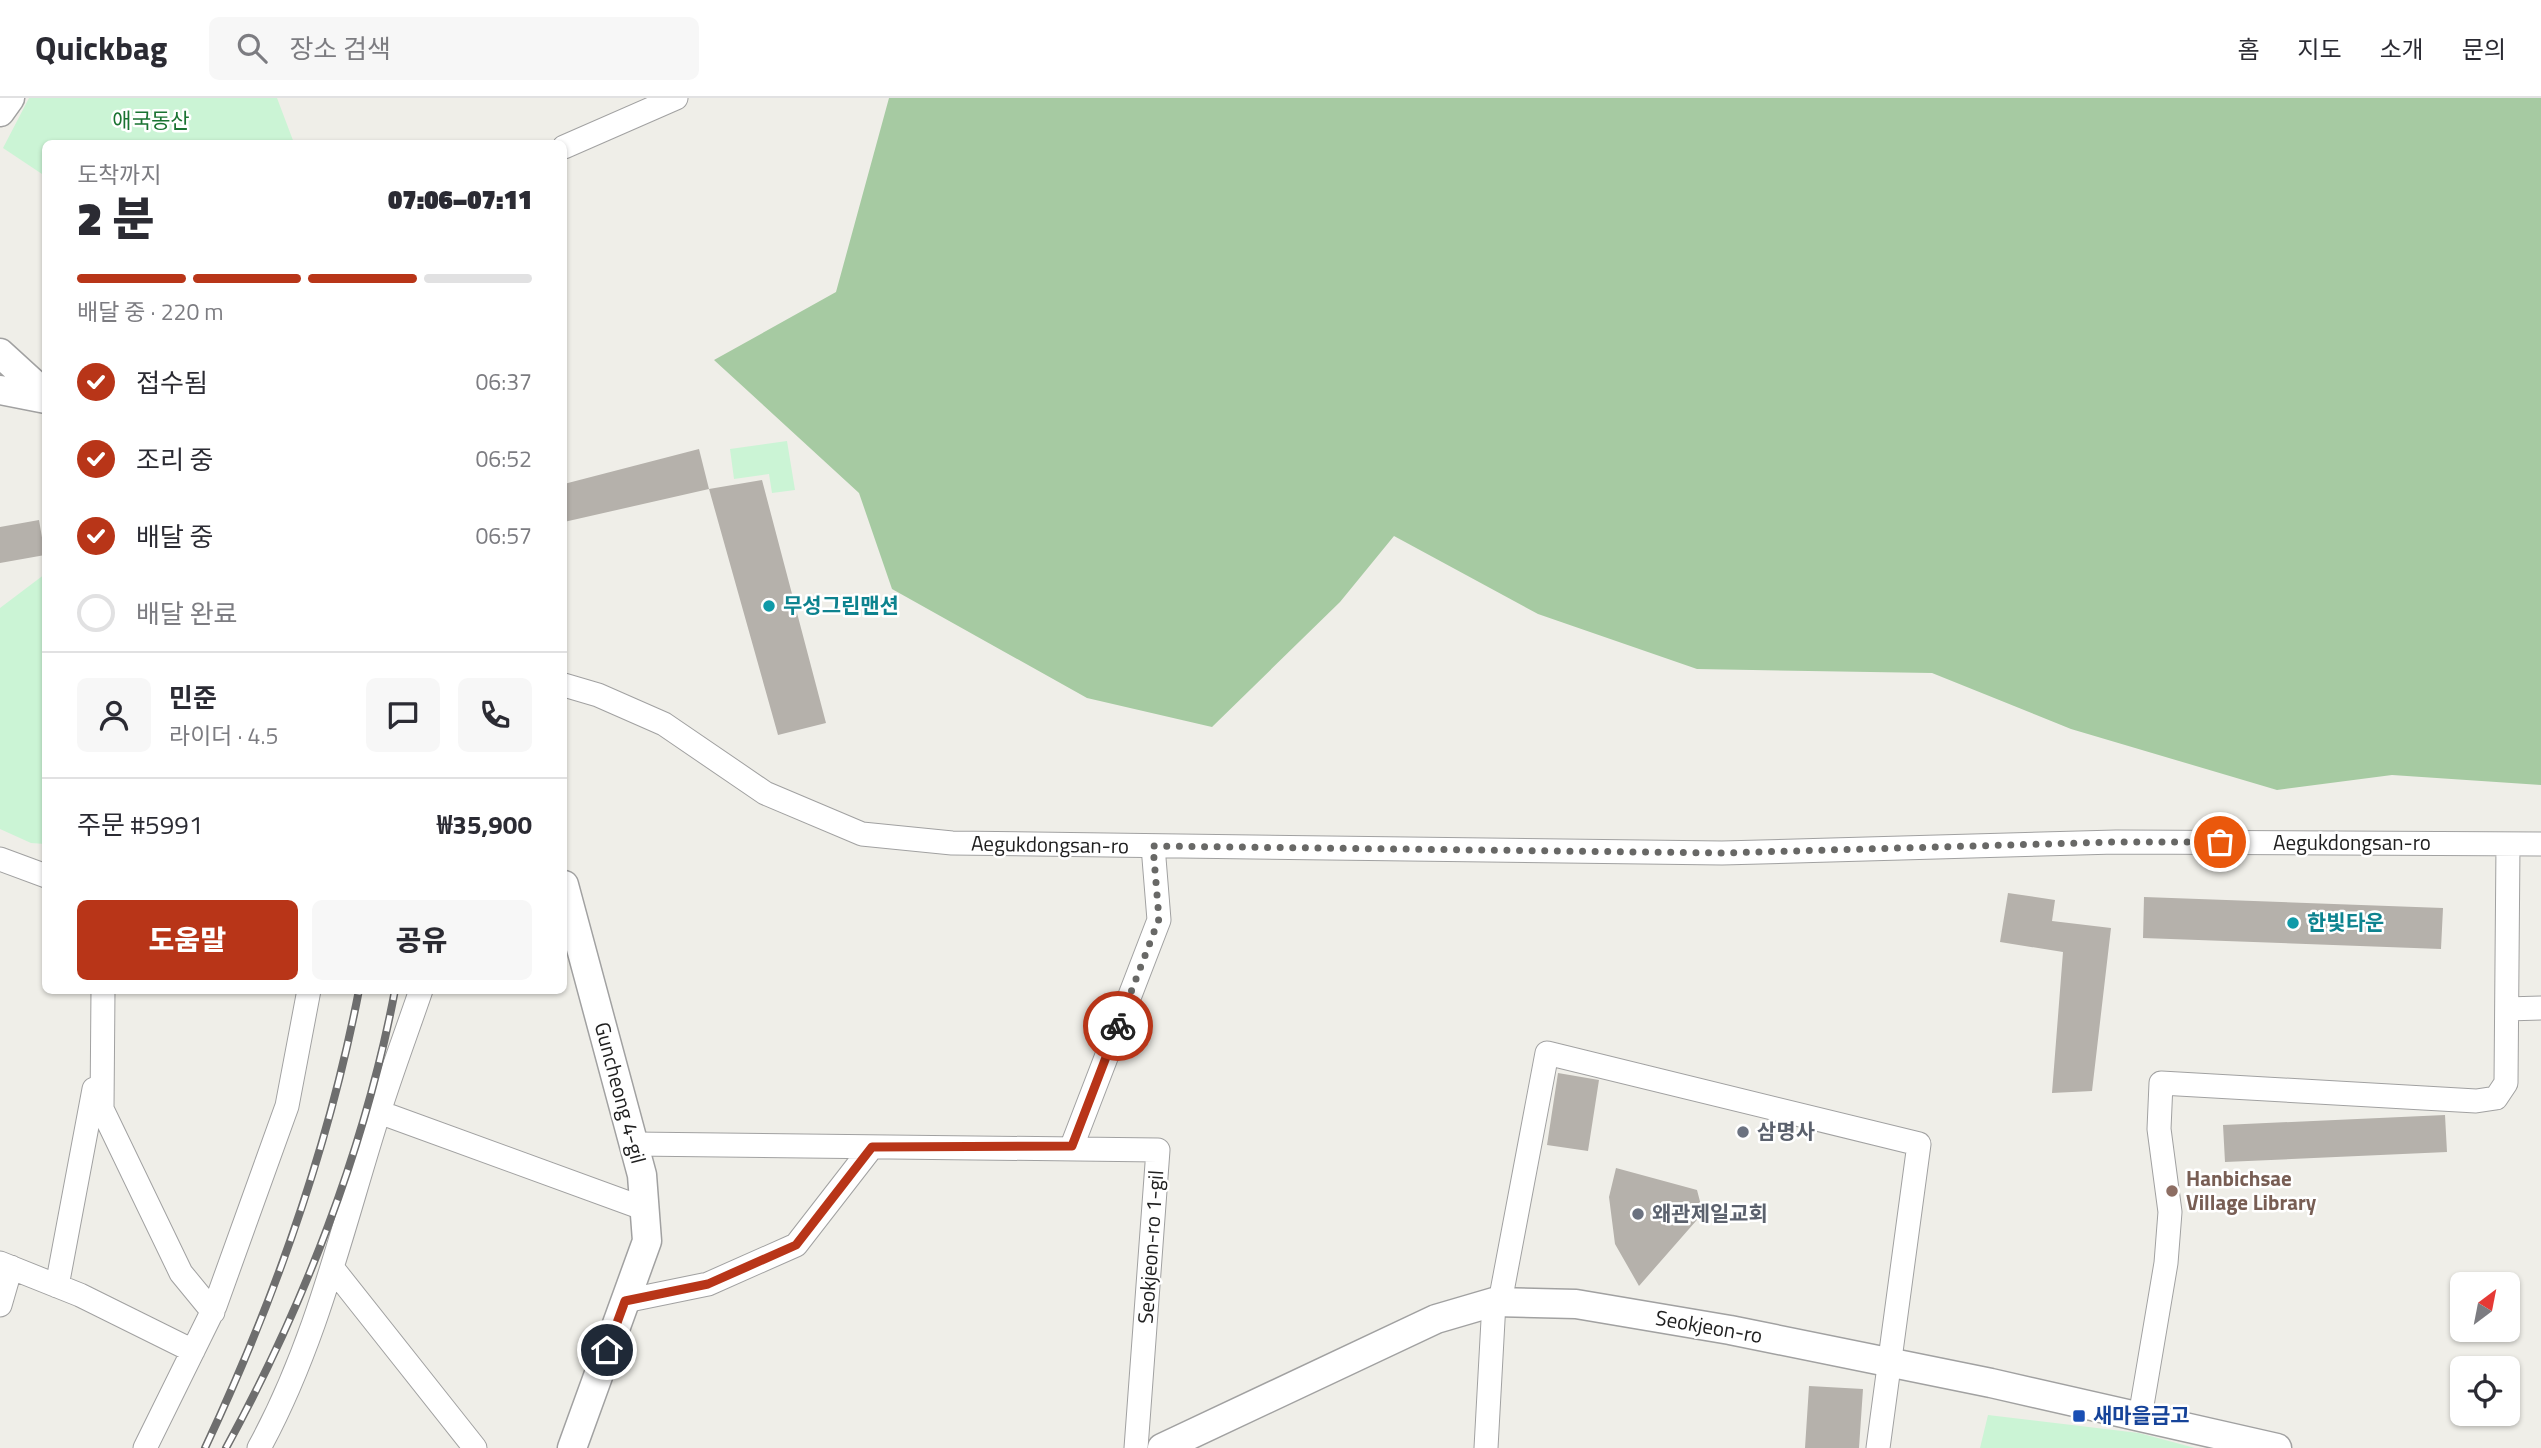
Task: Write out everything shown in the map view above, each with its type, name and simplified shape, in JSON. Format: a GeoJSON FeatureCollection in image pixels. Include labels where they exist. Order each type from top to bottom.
{"type":"FeatureCollection","features":[{"type":"Feature","properties":{"kind":"street"},"geometry":{"type":"LineString","coordinates":[[0,112],[10,98]]}},
{"type":"Feature","properties":{"kind":"street"},"geometry":{"type":"LineString","coordinates":[[567,146],[676,98]]}},
{"type":"Feature","properties":{"kind":"street"},"geometry":{"type":"LineString","coordinates":[[0,353],[42,393]]}},
{"type":"Feature","properties":{"kind":"street"},"geometry":{"type":"LineString","coordinates":[[0,390],[42,396]]}},
{"type":"Feature","properties":{"kind":"street","name":"Aegukdongsan-ro"},"geometry":{"type":"LineString","coordinates":[[567,686],[598,695],[664,724],[765,793],[862,834],[952,843],[1722,853],[2116,842],[2541,844]]}},
{"type":"Feature","properties":{"kind":"street"},"geometry":{"type":"LineString","coordinates":[[2140,1417],[2166,1263],[2170,1212],[2159,1129],[2161,1083],[2476,1101],[2496,1098],[2506,1083],[2508,844]]}},
{"type":"Feature","properties":{"kind":"street"},"geometry":{"type":"LineString","coordinates":[[1072,1146],[1159,919],[1153,846]]}},
{"type":"Feature","properties":{"kind":"street"},"geometry":{"type":"LineString","coordinates":[[0,859],[42,875]]}},
{"type":"Feature","properties":{"kind":"street","name":"Guncheong 4-gil"},"geometry":{"type":"LineString","coordinates":[[567,896],[642,1175],[647,1241],[572,1448]]}},
{"type":"Feature","properties":{"kind":"street"},"geometry":{"type":"LineString","coordinates":[[103,994],[102,1109],[181,1273],[213,1312]]}},
{"type":"Feature","properties":{"kind":"street"},"geometry":{"type":"LineString","coordinates":[[145,1448],[213,1312],[287,1106],[308,994]]}},
{"type":"Feature","properties":{"kind":"street"},"geometry":{"type":"LineString","coordinates":[[259,1448],[279,1412],[334,1270],[379,1112],[420,994]]}},
{"type":"Feature","properties":{"kind":"street"},"geometry":{"type":"LineString","coordinates":[[2507,1009],[2541,1008]]}},
{"type":"Feature","properties":{"kind":"street"},"geometry":{"type":"LineString","coordinates":[[57,1286],[102,1044]]}},
{"type":"Feature","properties":{"kind":"street"},"geometry":{"type":"LineString","coordinates":[[1486,1448],[1497,1302],[1547,1053],[1919,1144],[1887,1362],[1878,1448]]}},
{"type":"Feature","properties":{"kind":"street"},"geometry":{"type":"LineString","coordinates":[[379,1112],[645,1209]]}},
{"type":"Feature","properties":{"kind":"street","name":"Seokjeon-ro 1-gil"},"geometry":{"type":"LineString","coordinates":[[634,1144],[1072,1146],[1158,1150],[1136,1448]]}},
{"type":"Feature","properties":{"kind":"street"},"geometry":{"type":"LineString","coordinates":[[625,1301],[708,1284],[796,1245],[872,1147]]}},
{"type":"Feature","properties":{"kind":"street"},"geometry":{"type":"LineString","coordinates":[[0,1305],[6,1265],[57,1286],[193,1351]]}},
{"type":"Feature","properties":{"kind":"street"},"geometry":{"type":"LineString","coordinates":[[334,1270],[475,1448]]}},
{"type":"Feature","properties":{"kind":"street","name":"Seokjeon-ro"},"geometry":{"type":"LineString","coordinates":[[1162,1448],[1436,1319],[1497,1302],[1576,1304],[1887,1362],[2277,1448]]}},
{"type":"Feature","properties":{"kind":"green space","name":"애국동산"},"geometry":{"type":"Polygon","coordinates":[[[29,98],[277,98],[293,140],[42,140],[42,174],[3,148],[29,98]]]}},
{"type":"Feature","properties":{"kind":"green space"},"geometry":{"type":"Polygon","coordinates":[[[889,98],[2541,98],[2541,785],[2392,775],[2277,790],[2071,729],[1932,673],[1697,669],[1538,614],[1394,536],[1340,602],[1212,727],[1087,698],[892,589],[859,493],[714,360],[836,292],[889,98]]]}},
{"type":"Feature","properties":{"kind":"green space"},"geometry":{"type":"Polygon","coordinates":[[[787,441],[795,490],[772,493],[769,474],[734,479],[730,449],[787,441]]]}},
{"type":"Feature","properties":{"kind":"green space"},"geometry":{"type":"Polygon","coordinates":[[[42,576],[42,844],[31,843],[0,829],[0,608],[42,576]]]}},
{"type":"Feature","properties":{"kind":"green space"},"geometry":{"type":"Polygon","coordinates":[[[1988,1415],[2139,1433],[2195,1448],[1980,1448],[1988,1415]]]}},
{"type":"Feature","properties":{"kind":"building"},"geometry":{"type":"Polygon","coordinates":[[[699,449],[709,489],[567,521],[567,483],[699,449]]]}},
{"type":"Feature","properties":{"kind":"building","name":"무성그린맨션"},"geometry":{"type":"Polygon","coordinates":[[[762,480],[826,723],[778,735],[709,489],[762,480]]]}},
{"type":"Feature","properties":{"kind":"building"},"geometry":{"type":"Polygon","coordinates":[[[39,520],[42,556],[0,563],[0,527],[39,520]]]}},
{"type":"Feature","properties":{"kind":"building"},"geometry":{"type":"Polygon","coordinates":[[[2008,893],[2055,900],[2052,921],[2111,928],[2092,1091],[2052,1093],[2063,952],[2000,942],[2008,893]]]}},
{"type":"Feature","properties":{"kind":"building","name":"한빛타운"},"geometry":{"type":"Polygon","coordinates":[[[2144,897],[2443,908],[2441,949],[2143,938],[2144,897]]]}},
{"type":"Feature","properties":{"kind":"building"},"geometry":{"type":"Polygon","coordinates":[[[1558,1073],[1599,1080],[1588,1151],[1547,1145],[1558,1073]]]}},
{"type":"Feature","properties":{"kind":"building"},"geometry":{"type":"Polygon","coordinates":[[[2445,1115],[2447,1152],[2225,1162],[2223,1125],[2445,1115]]]}},
{"type":"Feature","properties":{"kind":"building"},"geometry":{"type":"Polygon","coordinates":[[[1616,1168],[1697,1190],[1703,1213],[1639,1286],[1615,1244],[1609,1197],[1616,1168]]]}},
{"type":"Feature","properties":{"kind":"building"},"geometry":{"type":"Polygon","coordinates":[[[1809,1386],[1863,1389],[1859,1448],[1805,1448],[1809,1386]]]}},
{"type":"Feature","properties":{"kind":"railway"},"geometry":{"type":"LineString","coordinates":[[205,1448],[254,1337],[296,1224],[332,1108],[358,994]]}},
{"type":"Feature","properties":{"kind":"railway"},"geometry":{"type":"LineString","coordinates":[[226,1448],[281,1339],[328,1226],[367,1109],[394,994]]}},
{"type":"Feature","properties":{"kind":"way so far"},"geometry":{"type":"LineString","coordinates":[[1118,1026],[1159,919],[1153,846],[1722,853],[2116,842],[2220,842]]}},
{"type":"Feature","properties":{"kind":"place","name":"무성그린맨션"},"geometry":{"type":"Point","coordinates":[769,606]}},
{"type":"Feature","properties":{"kind":"place","name":"한빛타운"},"geometry":{"type":"Point","coordinates":[2293,923]}},
{"type":"Feature","properties":{"kind":"place","name":"삼명사"},"geometry":{"type":"Point","coordinates":[1743,1132]}},
{"type":"Feature","properties":{"kind":"place","name":"Hanbichsae Village Library"},"geometry":{"type":"Point","coordinates":[2172,1191]}},
{"type":"Feature","properties":{"kind":"place","name":"왜관제일교회"},"geometry":{"type":"Point","coordinates":[1638,1214]}},
{"type":"Feature","properties":{"kind":"place","name":"새마을금고"},"geometry":{"type":"Point","coordinates":[2079,1416]}},
{"type":"Feature","properties":{"kind":"route"},"geometry":{"type":"LineString","coordinates":[[607,1350],[625,1301],[708,1284],[796,1245],[872,1147],[1072,1146],[1118,1026]]}}]}
